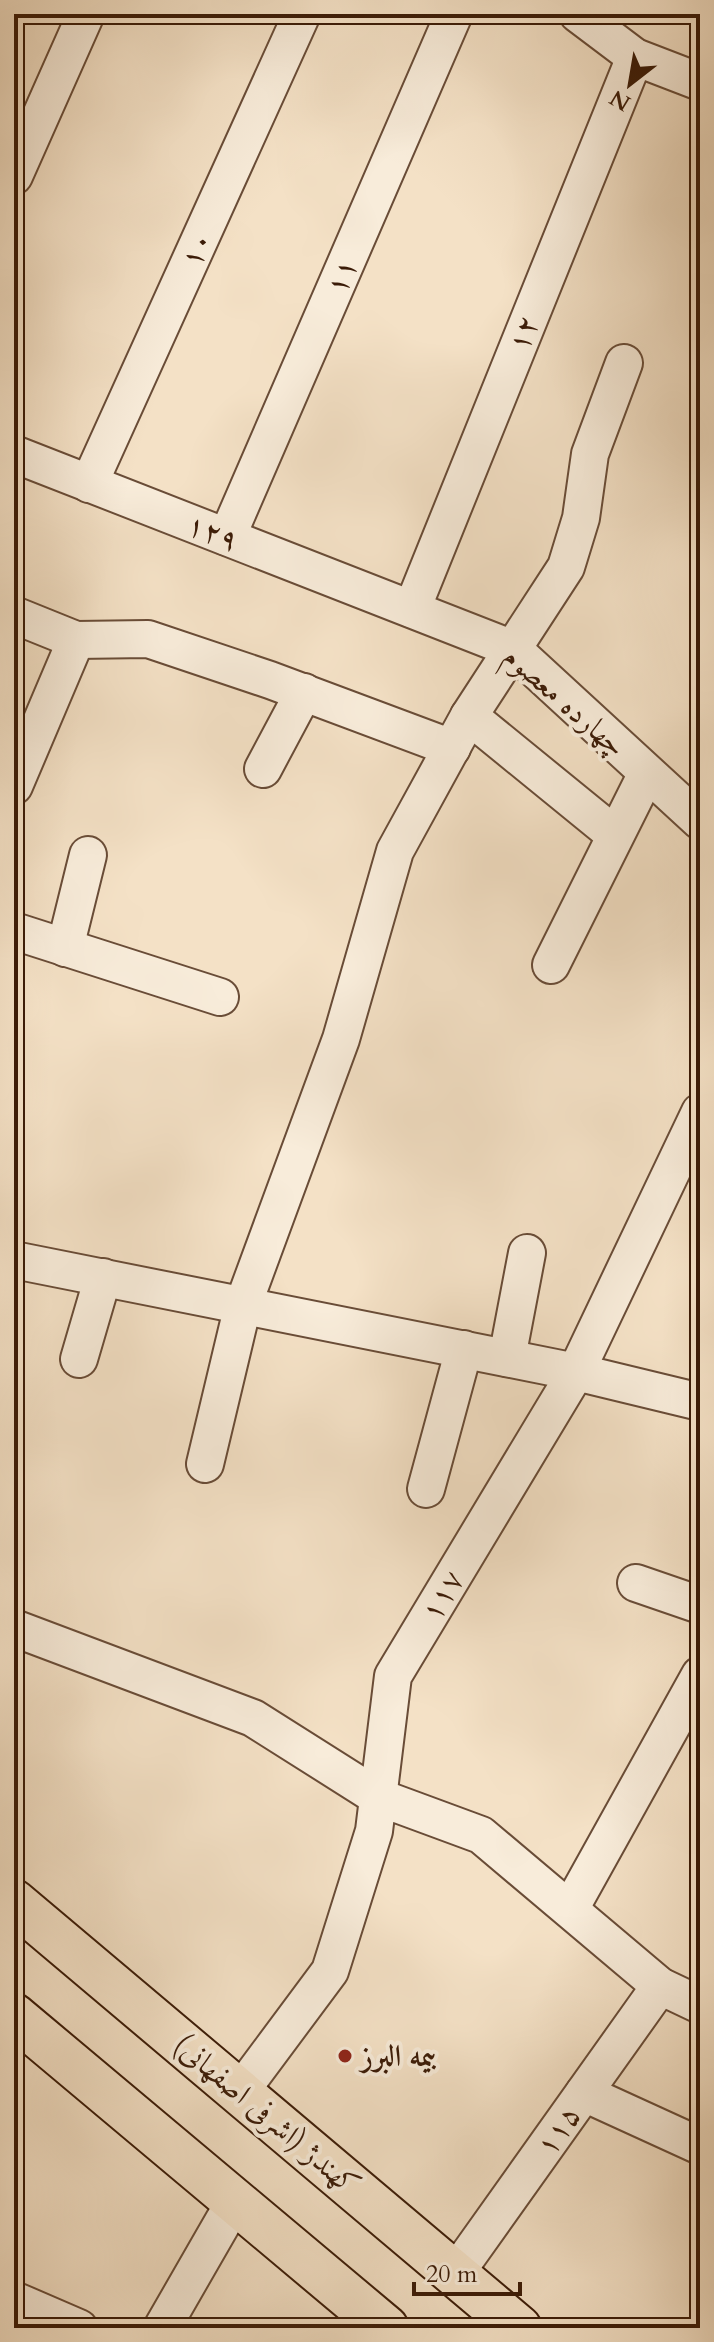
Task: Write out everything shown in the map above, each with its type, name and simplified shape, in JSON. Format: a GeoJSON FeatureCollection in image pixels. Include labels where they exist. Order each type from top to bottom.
{"type":"FeatureCollection","features":[{"type":"Feature","properties":{"kind":"main road","name":"کهندژ (اشرفی اصفهانی)"},"geometry":{"type":"LineString","coordinates":[[14,1902],[519,2328]]}},
{"type":"Feature","properties":{"kind":"main road"},"geometry":{"type":"LineString","coordinates":[[14,2016],[386,2328]]}},
{"type":"Feature","properties":{"kind":"street"},"geometry":{"type":"LineString","coordinates":[[18,156],[86,14]]}},
{"type":"Feature","properties":{"kind":"street","name":"۱۰"},"geometry":{"type":"LineString","coordinates":[[89,484],[302,14]]}},
{"type":"Feature","properties":{"kind":"street","name":"۱۱"},"geometry":{"type":"LineString","coordinates":[[227,537],[454,14]]}},
{"type":"Feature","properties":{"kind":"street"},"geometry":{"type":"LineString","coordinates":[[578,14],[635,57],[700,82]]}},
{"type":"Feature","properties":{"kind":"street","name":"۱۲"},"geometry":{"type":"LineString","coordinates":[[412,609],[635,57]]}},
{"type":"Feature","properties":{"kind":"street"},"geometry":{"type":"LineString","coordinates":[[205,1464],[243,1305],[341,1039],[395,851],[469,716],[566,567],[581,518],[590,454],[624,363]]}},
{"type":"Feature","properties":{"kind":"street","name":"۱۲۹"},"geometry":{"type":"LineString","coordinates":[[14,454],[412,609]]}},
{"type":"Feature","properties":{"kind":"street","name":"چهارده معصوم"},"geometry":{"type":"LineString","coordinates":[[412,609],[513,649],[700,821]]}},
{"type":"Feature","properties":{"kind":"street"},"geometry":{"type":"LineString","coordinates":[[14,615],[76,640],[148,639],[304,692],[452,748]]}},
{"type":"Feature","properties":{"kind":"street"},"geometry":{"type":"LineString","coordinates":[[18,766],[76,640]]}},
{"type":"Feature","properties":{"kind":"street"},"geometry":{"type":"LineString","coordinates":[[263,769],[304,692]]}},
{"type":"Feature","properties":{"kind":"street"},"geometry":{"type":"LineString","coordinates":[[469,716],[615,835]]}},
{"type":"Feature","properties":{"kind":"street"},"geometry":{"type":"LineString","coordinates":[[551,965],[647,773]]}},
{"type":"Feature","properties":{"kind":"street"},"geometry":{"type":"LineString","coordinates":[[65,948],[88,855]]}},
{"type":"Feature","properties":{"kind":"street"},"geometry":{"type":"LineString","coordinates":[[14,931],[220,997]]}},
{"type":"Feature","properties":{"kind":"street","name":"۱۱۷"},"geometry":{"type":"LineString","coordinates":[[240,2092],[330,1971],[374,1831],[393,1676],[576,1372],[700,1112]]}},
{"type":"Feature","properties":{"kind":"street"},"geometry":{"type":"LineString","coordinates":[[507,1358],[527,1253]]}},
{"type":"Feature","properties":{"kind":"street"},"geometry":{"type":"LineString","coordinates":[[14,1260],[576,1372],[700,1402]]}},
{"type":"Feature","properties":{"kind":"street"},"geometry":{"type":"LineString","coordinates":[[79,1359],[103,1277]]}},
{"type":"Feature","properties":{"kind":"street"},"geometry":{"type":"LineString","coordinates":[[426,1489],[464,1349]]}},
{"type":"Feature","properties":{"kind":"street"},"geometry":{"type":"LineString","coordinates":[[636,1583],[700,1605]]}},
{"type":"Feature","properties":{"kind":"street"},"geometry":{"type":"LineString","coordinates":[[14,1628],[253,1718],[378,1797],[481,1835],[660,1986],[700,2005]]}},
{"type":"Feature","properties":{"kind":"street"},"geometry":{"type":"LineString","coordinates":[[570,1909],[700,1675]]}},
{"type":"Feature","properties":{"kind":"street","name":"۱۱۵"},"geometry":{"type":"LineString","coordinates":[[455,2274],[660,1986]]}},
{"type":"Feature","properties":{"kind":"street"},"geometry":{"type":"LineString","coordinates":[[584,2093],[700,2146]]}},
{"type":"Feature","properties":{"kind":"street"},"geometry":{"type":"LineString","coordinates":[[162,2328],[235,2201]]}},
{"type":"Feature","properties":{"kind":"street"},"geometry":{"type":"LineString","coordinates":[[14,2300],[79,2328]]}},
{"type":"Feature","properties":{"kind":"place","name":"بیمه البرز"},"geometry":{"type":"Point","coordinates":[345,2056]}}]}
